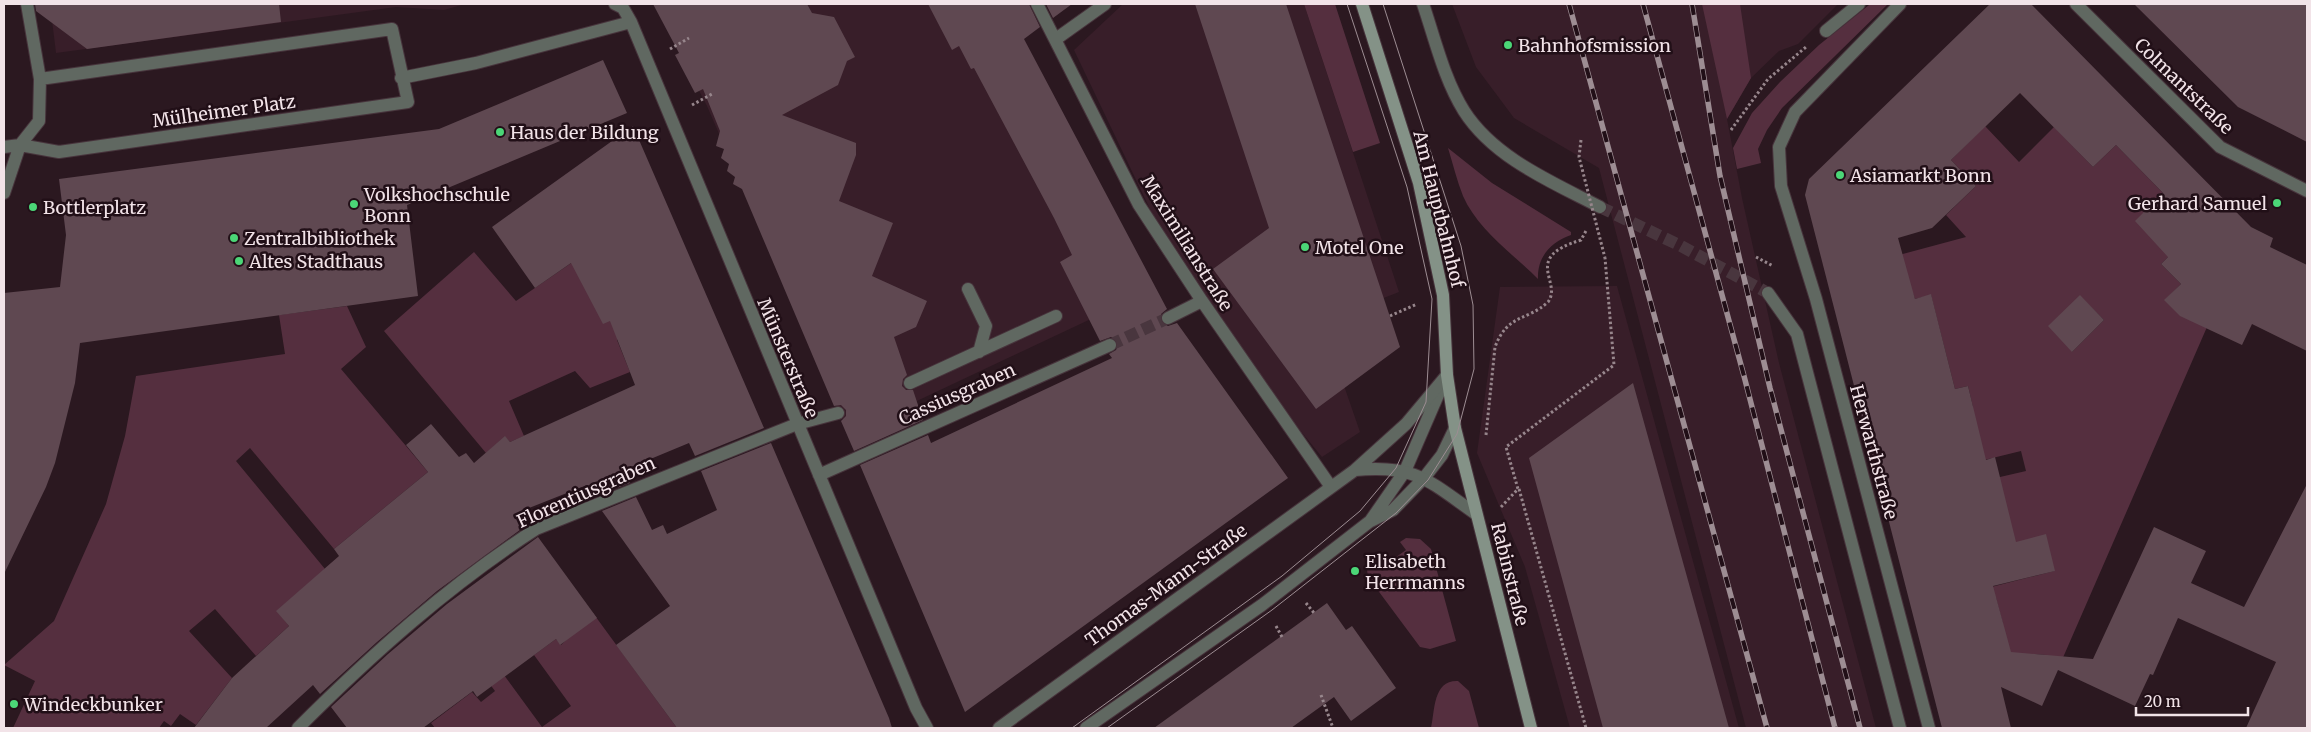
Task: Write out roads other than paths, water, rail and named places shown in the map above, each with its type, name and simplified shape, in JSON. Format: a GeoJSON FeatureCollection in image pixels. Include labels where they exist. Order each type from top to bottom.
{"type":"FeatureCollection","features":[{"type":"Feature","properties":{"kind":"street"},"geometry":{"type":"LineString","coordinates":[[4,193],[20,145],[39,121],[40,79],[27,4]]}},
{"type":"Feature","properties":{"kind":"street","name":"Münsterstraße"},"geometry":{"type":"LineString","coordinates":[[615,4],[623,8],[630,22],[796,424],[919,715],[927,728]]}},
{"type":"Feature","properties":{"kind":"street","name":"Maximilianstraße"},"geometry":{"type":"LineString","coordinates":[[1037,4],[1139,205],[1202,301],[1331,487]]}},
{"type":"Feature","properties":{"kind":"street"},"geometry":{"type":"LineString","coordinates":[[1056,39],[1105,4]]}},
{"type":"Feature","properties":{"kind":"street","name":"Am Hauptbahnhof"},"geometry":{"type":"LineString","coordinates":[[1362,4],[1419,183],[1443,295],[1447,375],[1455,428]]}},
{"type":"Feature","properties":{"kind":"street"},"geometry":{"type":"LineString","coordinates":[[1423,4],[1448,77],[1463,110],[1482,135],[1508,156],[1600,207]]}},
{"type":"Feature","properties":{"kind":"street"},"geometry":{"type":"LineString","coordinates":[[1826,31],[1859,4]]}},
{"type":"Feature","properties":{"kind":"street","name":"Herwarthstraße"},"geometry":{"type":"LineString","coordinates":[[1900,4],[1795,112],[1779,147],[1781,186],[1816,299],[1929,728]]}},
{"type":"Feature","properties":{"kind":"street","name":"Colmantstraße"},"geometry":{"type":"LineString","coordinates":[[2076,4],[2220,148],[2307,191]]}},
{"type":"Feature","properties":{"kind":"street"},"geometry":{"type":"LineString","coordinates":[[401,78],[476,63],[630,22]]}},
{"type":"Feature","properties":{"kind":"street","name":"Mülheimer Platz"},"geometry":{"type":"LineString","coordinates":[[20,145],[59,152],[408,102],[401,78],[392,29],[40,79]]}},
{"type":"Feature","properties":{"kind":"street"},"geometry":{"type":"LineString","coordinates":[[4,147],[20,145]]}},
{"type":"Feature","properties":{"kind":"street"},"geometry":{"type":"LineString","coordinates":[[968,289],[986,326],[979,352]]}},
{"type":"Feature","properties":{"kind":"street"},"geometry":{"type":"LineString","coordinates":[[1768,293],[1797,334],[1900,728]]}},
{"type":"Feature","properties":{"kind":"street"},"geometry":{"type":"LineString","coordinates":[[1168,318],[1202,301]]}},
{"type":"Feature","properties":{"kind":"street"},"geometry":{"type":"LineString","coordinates":[[910,383],[1056,316]]}},
{"type":"Feature","properties":{"kind":"street","name":"Cassiusgraben"},"geometry":{"type":"LineString","coordinates":[[819,475],[1110,345]]}},
{"type":"Feature","properties":{"kind":"street"},"geometry":{"type":"LineString","coordinates":[[1369,522],[1405,471],[1447,375]]}},
{"type":"Feature","properties":{"kind":"street","name":"Thomas-Mann-Straße"},"geometry":{"type":"LineString","coordinates":[[998,728],[1355,470],[1406,424],[1447,375]]}},
{"type":"Feature","properties":{"kind":"street","name":"Florentiusgraben"},"geometry":{"type":"LineString","coordinates":[[298,728],[440,599],[500,552],[536,529],[796,424],[838,414]]}},
{"type":"Feature","properties":{"kind":"street"},"geometry":{"type":"LineString","coordinates":[[1086,728],[1262,605],[1369,522],[1393,510],[1424,478],[1442,454],[1455,428]]}},
{"type":"Feature","properties":{"kind":"street","name":"Rabinstraße"},"geometry":{"type":"LineString","coordinates":[[1455,428],[1531,728]]}},
{"type":"Feature","properties":{"kind":"street"},"geometry":{"type":"LineString","coordinates":[[1355,470],[1376,468],[1405,471],[1424,478],[1476,514]]}},
{"type":"Feature","properties":{"kind":"tunnel"},"geometry":{"type":"LineString","coordinates":[[1600,207],[1681,246],[1768,293]]}},
{"type":"Feature","properties":{"kind":"tunnel"},"geometry":{"type":"LineString","coordinates":[[1110,345],[1168,318]]}},
{"type":"Feature","properties":{"kind":"tram line"},"geometry":{"type":"LineString","coordinates":[[1072,728],[1282,576],[1360,511],[1396,468],[1426,402],[1432,299],[1407,187],[1347,4]]}},
{"type":"Feature","properties":{"kind":"tram line"},"geometry":{"type":"LineString","coordinates":[[1107,728],[1272,610],[1396,513],[1428,480],[1457,434],[1474,369],[1473,305],[1461,246],[1383,4]]}},
{"type":"Feature","properties":{"kind":"railway"},"geometry":{"type":"LineString","coordinates":[[1569,4],[1767,728]]}},
{"type":"Feature","properties":{"kind":"railway"},"geometry":{"type":"LineString","coordinates":[[1643,4],[1744,376],[1835,728]]}},
{"type":"Feature","properties":{"kind":"railway"},"geometry":{"type":"LineString","coordinates":[[1692,4],[1720,176],[1770,388],[1860,728]]}},
{"type":"Feature","properties":{"kind":"place","name":"Bahnhofsmission"},"geometry":{"type":"Point","coordinates":[1508,45]}},
{"type":"Feature","properties":{"kind":"place","name":"Haus der Bildung"},"geometry":{"type":"Point","coordinates":[500,132]}},
{"type":"Feature","properties":{"kind":"place","name":"Asiamarkt Bonn"},"geometry":{"type":"Point","coordinates":[1840,175]}},
{"type":"Feature","properties":{"kind":"place","name":"Gerhard Samuel"},"geometry":{"type":"Point","coordinates":[2277,203]}},
{"type":"Feature","properties":{"kind":"place","name":"Volkshochschule Bonn"},"geometry":{"type":"Point","coordinates":[354,204]}},
{"type":"Feature","properties":{"kind":"place","name":"Bottlerplatz"},"geometry":{"type":"Point","coordinates":[33,207]}},
{"type":"Feature","properties":{"kind":"place","name":"Zentralbibliothek"},"geometry":{"type":"Point","coordinates":[234,238]}},
{"type":"Feature","properties":{"kind":"place","name":"Motel One"},"geometry":{"type":"Point","coordinates":[1305,247]}},
{"type":"Feature","properties":{"kind":"place","name":"Altes Stadthaus"},"geometry":{"type":"Point","coordinates":[239,261]}},
{"type":"Feature","properties":{"kind":"place","name":"Elisabeth Herrmanns"},"geometry":{"type":"Point","coordinates":[1355,571]}},
{"type":"Feature","properties":{"kind":"place","name":"Windeckbunker"},"geometry":{"type":"Point","coordinates":[14,704]}}]}
